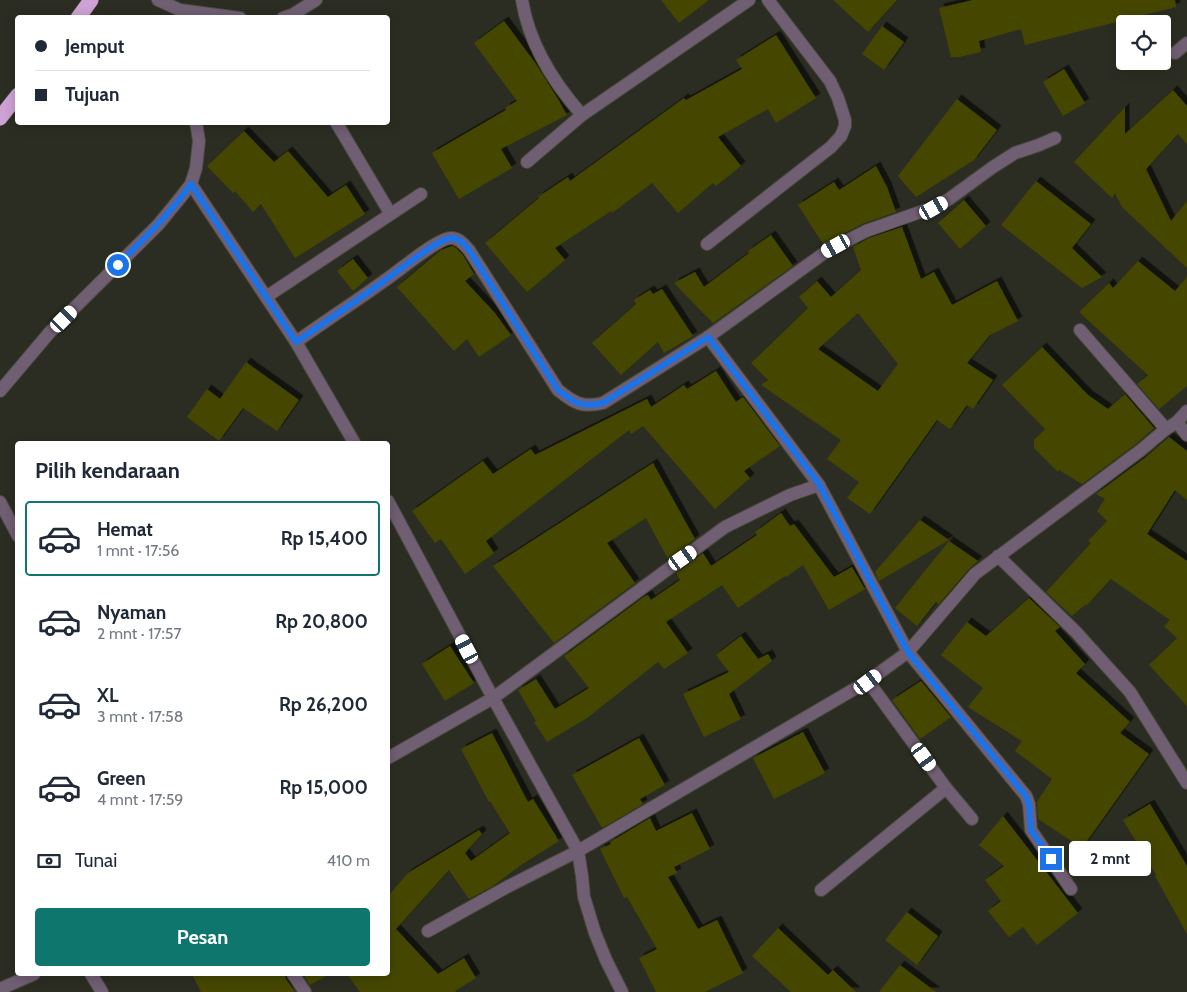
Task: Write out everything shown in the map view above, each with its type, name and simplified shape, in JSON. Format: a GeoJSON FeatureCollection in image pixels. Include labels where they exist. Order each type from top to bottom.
{"type":"FeatureCollection","features":[{"type":"Feature","properties":{"kind":"highway"},"geometry":{"type":"LineString","coordinates":[[80,15],[91,0]]}},
{"type":"Feature","properties":{"kind":"highway"},"geometry":{"type":"LineString","coordinates":[[0,118],[15,99]]}},
{"type":"Feature","properties":{"kind":"street"},"geometry":{"type":"LineString","coordinates":[[158,0],[181,14],[196,15]]}},
{"type":"Feature","properties":{"kind":"street"},"geometry":{"type":"LineString","coordinates":[[292,15],[316,0]]}},
{"type":"Feature","properties":{"kind":"street"},"geometry":{"type":"LineString","coordinates":[[522,0],[530,33],[539,53],[564,92],[582,115]]}},
{"type":"Feature","properties":{"kind":"street"},"geometry":{"type":"LineString","coordinates":[[526,162],[582,115],[749,0]]}},
{"type":"Feature","properties":{"kind":"street"},"geometry":{"type":"LineString","coordinates":[[707,244],[831,147],[841,136],[845,126],[838,98],[830,81],[768,0]]}},
{"type":"Feature","properties":{"kind":"street"},"geometry":{"type":"LineString","coordinates":[[1175,53],[1187,43]]}},
{"type":"Feature","properties":{"kind":"street"},"geometry":{"type":"LineString","coordinates":[[0,391],[50,332],[158,225],[182,197],[191,184],[196,168],[199,141],[196,125]]}},
{"type":"Feature","properties":{"kind":"street"},"geometry":{"type":"LineString","coordinates":[[338,125],[390,213]]}},
{"type":"Feature","properties":{"kind":"street"},"geometry":{"type":"LineString","coordinates":[[296,342],[435,244],[450,238],[458,239],[469,250],[558,390],[579,404],[591,406],[603,403],[708,337],[827,251],[866,231],[934,208],[1015,153],[1055,138]]}},
{"type":"Feature","properties":{"kind":"street"},"geometry":{"type":"LineString","coordinates":[[191,184],[296,342],[353,441]]}},
{"type":"Feature","properties":{"kind":"street"},"geometry":{"type":"LineString","coordinates":[[266,297],[421,194]]}},
{"type":"Feature","properties":{"kind":"street"},"geometry":{"type":"LineString","coordinates":[[1080,330],[1166,429]]}},
{"type":"Feature","properties":{"kind":"street"},"geometry":{"type":"LineString","coordinates":[[708,337],[819,484],[908,652],[1026,796],[1029,804],[1031,830],[1071,889]]}},
{"type":"Feature","properties":{"kind":"street"},"geometry":{"type":"LineString","coordinates":[[428,931],[508,886],[578,851],[868,682],[908,652],[975,574],[1141,450],[1177,422],[1187,411]]}},
{"type":"Feature","properties":{"kind":"street"},"geometry":{"type":"LineString","coordinates":[[1177,422],[1187,435]]}},
{"type":"Feature","properties":{"kind":"street"},"geometry":{"type":"LineString","coordinates":[[390,757],[493,698],[726,527],[782,499],[819,484]]}},
{"type":"Feature","properties":{"kind":"street"},"geometry":{"type":"LineString","coordinates":[[0,502],[15,530]]}},
{"type":"Feature","properties":{"kind":"street"},"geometry":{"type":"LineString","coordinates":[[390,505],[493,698],[578,851],[584,897],[595,933],[622,992]]}},
{"type":"Feature","properties":{"kind":"street"},"geometry":{"type":"LineString","coordinates":[[998,556],[1076,632],[1130,692],[1187,783]]}},
{"type":"Feature","properties":{"kind":"street"},"geometry":{"type":"LineString","coordinates":[[868,682],[946,788],[972,819]]}},
{"type":"Feature","properties":{"kind":"street"},"geometry":{"type":"LineString","coordinates":[[821,890],[946,788]]}},
{"type":"Feature","properties":{"kind":"street"},"geometry":{"type":"LineString","coordinates":[[0,989],[29,976]]}},
{"type":"Feature","properties":{"kind":"street"},"geometry":{"type":"LineString","coordinates":[[92,976],[102,992]]}},
{"type":"Feature","properties":{"kind":"street"},"geometry":{"type":"LineString","coordinates":[[294,976],[305,992]]}},
{"type":"Feature","properties":{"kind":"building"},"geometry":{"type":"Polygon","coordinates":[[[661,0],[709,0],[679,23],[661,0]]]}},
{"type":"Feature","properties":{"kind":"building"},"geometry":{"type":"Polygon","coordinates":[[[833,0],[897,0],[868,32],[833,0]]]}},
{"type":"Feature","properties":{"kind":"building"},"geometry":{"type":"Polygon","coordinates":[[[973,0],[1175,0],[1176,7],[1144,15],[1116,15],[1116,22],[1025,45],[1021,29],[979,41],[981,52],[959,57],[951,57],[939,8],[973,0]]]}},
{"type":"Feature","properties":{"kind":"building"},"geometry":{"type":"Polygon","coordinates":[[[504,21],[536,64],[567,115],[501,149],[512,168],[459,199],[432,153],[506,110],[505,108],[517,101],[474,43],[504,21]]]}},
{"type":"Feature","properties":{"kind":"building"},"geometry":{"type":"Polygon","coordinates":[[[882,26],[904,42],[884,70],[862,54],[882,26]]]}},
{"type":"Feature","properties":{"kind":"building"},"geometry":{"type":"Polygon","coordinates":[[[776,35],[816,98],[776,123],[768,109],[718,137],[741,166],[716,186],[713,183],[678,213],[652,183],[612,213],[611,211],[555,248],[565,260],[527,292],[485,243],[538,197],[568,177],[570,181],[684,98],[686,100],[742,69],[736,60],[776,35]]]}},
{"type":"Feature","properties":{"kind":"building"},"geometry":{"type":"Polygon","coordinates":[[[1064,69],[1085,103],[1063,116],[1043,82],[1064,69]]]}},
{"type":"Feature","properties":{"kind":"building"},"geometry":{"type":"Polygon","coordinates":[[[1173,90],[1187,106],[1187,144],[1178,134],[1146,169],[1171,221],[1187,201],[1187,268],[1122,207],[1115,193],[1112,198],[1074,162],[1125,107],[1125,134],[1173,90]]]}},
{"type":"Feature","properties":{"kind":"building"},"geometry":{"type":"Polygon","coordinates":[[[957,99],[997,130],[974,160],[916,197],[898,176],[957,99]]]}},
{"type":"Feature","properties":{"kind":"building"},"geometry":{"type":"Polygon","coordinates":[[[244,131],[274,162],[288,151],[328,197],[346,185],[365,214],[295,258],[261,204],[253,212],[235,191],[233,193],[207,166],[244,131]]]}},
{"type":"Feature","properties":{"kind":"building"},"geometry":{"type":"Polygon","coordinates":[[[876,166],[887,187],[896,212],[862,224],[823,244],[798,205],[834,182],[839,190],[876,166]]]}},
{"type":"Feature","properties":{"kind":"building"},"geometry":{"type":"Polygon","coordinates":[[[1036,181],[1091,224],[1072,248],[1102,277],[1082,288],[1001,225],[1036,181]]]}},
{"type":"Feature","properties":{"kind":"building"},"geometry":{"type":"Polygon","coordinates":[[[964,200],[986,226],[960,249],[938,223],[964,200]]]}},
{"type":"Feature","properties":{"kind":"building"},"geometry":{"type":"Polygon","coordinates":[[[902,227],[921,279],[934,272],[952,305],[997,281],[1018,321],[990,335],[967,363],[993,380],[973,409],[967,405],[950,429],[937,420],[870,514],[847,498],[859,482],[827,459],[841,440],[761,385],[768,380],[751,363],[808,308],[799,297],[817,281],[831,297],[861,270],[853,247],[869,238],[902,227]],[[858,313],[818,349],[878,391],[898,364],[858,313]]]}},
{"type":"Feature","properties":{"kind":"building"},"geometry":{"type":"Polygon","coordinates":[[[771,235],[793,266],[713,323],[674,283],[695,272],[704,287],[771,235]]]}},
{"type":"Feature","properties":{"kind":"building"},"geometry":{"type":"Polygon","coordinates":[[[452,246],[463,255],[474,274],[465,281],[495,313],[511,335],[479,357],[467,339],[454,351],[397,287],[441,250],[452,246]]]}},
{"type":"Feature","properties":{"kind":"building"},"geometry":{"type":"Polygon","coordinates":[[[353,259],[368,278],[353,291],[337,271],[353,259]]]}},
{"type":"Feature","properties":{"kind":"building"},"geometry":{"type":"Polygon","coordinates":[[[1138,261],[1175,291],[1187,277],[1187,386],[1159,409],[1137,384],[1148,375],[1079,312],[1109,283],[1113,288],[1138,261]]]}},
{"type":"Feature","properties":{"kind":"building"},"geometry":{"type":"Polygon","coordinates":[[[662,289],[693,336],[664,353],[658,342],[621,375],[592,343],[636,304],[634,300],[650,290],[653,294],[662,289]]]}},
{"type":"Feature","properties":{"kind":"building"},"geometry":{"type":"Polygon","coordinates":[[[1042,347],[1088,395],[1108,409],[1125,394],[1154,428],[1136,444],[1082,484],[1059,470],[1058,472],[1034,448],[1034,440],[1045,429],[1002,385],[1042,347]]]}},
{"type":"Feature","properties":{"kind":"building"},"geometry":{"type":"Polygon","coordinates":[[[246,362],[299,400],[277,431],[243,408],[219,441],[187,417],[207,389],[220,399],[246,362]]]}},
{"type":"Feature","properties":{"kind":"building"},"geometry":{"type":"Polygon","coordinates":[[[716,371],[736,402],[743,397],[780,446],[744,471],[750,478],[715,509],[643,426],[631,434],[629,430],[486,541],[494,553],[465,574],[441,539],[435,543],[412,511],[483,461],[493,474],[531,449],[535,455],[647,399],[651,407],[684,385],[687,389],[716,371]]]}},
{"type":"Feature","properties":{"kind":"building"},"geometry":{"type":"Polygon","coordinates":[[[1169,437],[1187,451],[1187,500],[1175,490],[1147,534],[1187,561],[1187,706],[1149,665],[1177,638],[1164,626],[1170,620],[1111,579],[1087,605],[1072,616],[1046,592],[1091,543],[1088,541],[1107,521],[1097,511],[1105,499],[1096,494],[1146,457],[1169,437]]]}},
{"type":"Feature","properties":{"kind":"building"},"geometry":{"type":"Polygon","coordinates":[[[653,463],[695,539],[668,559],[646,518],[607,543],[635,583],[554,643],[493,566],[653,463]]]}},
{"type":"Feature","properties":{"kind":"building"},"geometry":{"type":"Polygon","coordinates":[[[781,513],[790,526],[794,524],[834,577],[852,567],[865,589],[829,610],[803,565],[738,608],[722,585],[666,622],[688,653],[664,669],[658,662],[587,718],[547,742],[534,722],[536,721],[518,690],[536,679],[555,709],[589,688],[564,656],[645,596],[648,595],[651,600],[680,580],[676,573],[703,553],[711,566],[757,535],[755,532],[781,513]]]}},
{"type":"Feature","properties":{"kind":"building"},"geometry":{"type":"Polygon","coordinates":[[[920,520],[949,540],[879,581],[875,572],[920,520]]]}},
{"type":"Feature","properties":{"kind":"building"},"geometry":{"type":"Polygon","coordinates":[[[949,541],[978,561],[939,604],[936,602],[917,626],[895,608],[949,541]]]}},
{"type":"Feature","properties":{"kind":"building"},"geometry":{"type":"Polygon","coordinates":[[[1029,598],[1060,627],[1055,631],[1085,664],[1076,673],[1130,722],[1120,733],[1149,754],[1082,848],[1038,819],[1037,802],[1052,779],[1015,751],[1022,741],[968,707],[983,688],[941,655],[967,622],[986,636],[1029,598]]]}},
{"type":"Feature","properties":{"kind":"building"},"geometry":{"type":"Polygon","coordinates":[[[741,636],[758,659],[768,654],[772,661],[729,694],[741,719],[704,737],[683,694],[729,672],[716,655],[741,636]]]}},
{"type":"Feature","properties":{"kind":"building"},"geometry":{"type":"Polygon","coordinates":[[[450,646],[474,683],[445,701],[422,664],[450,646]]]}},
{"type":"Feature","properties":{"kind":"building"},"geometry":{"type":"Polygon","coordinates":[[[921,681],[951,717],[920,739],[892,700],[921,681]]]}},
{"type":"Feature","properties":{"kind":"building"},"geometry":{"type":"Polygon","coordinates":[[[803,732],[825,773],[774,799],[753,758],[803,732]]]}},
{"type":"Feature","properties":{"kind":"building"},"geometry":{"type":"Polygon","coordinates":[[[492,733],[528,802],[533,799],[559,841],[521,865],[493,886],[469,899],[449,870],[396,929],[438,974],[464,958],[476,978],[456,992],[360,992],[348,976],[390,976],[390,894],[408,873],[479,830],[482,834],[465,853],[471,861],[510,833],[489,802],[461,749],[492,733]]]}},
{"type":"Feature","properties":{"kind":"building"},"geometry":{"type":"Polygon","coordinates":[[[639,738],[665,785],[640,799],[643,804],[602,828],[572,775],[639,738]]]}},
{"type":"Feature","properties":{"kind":"building"},"geometry":{"type":"Polygon","coordinates":[[[1150,804],[1187,866],[1187,934],[1156,875],[1123,820],[1150,804]]]}},
{"type":"Feature","properties":{"kind":"building"},"geometry":{"type":"Polygon","coordinates":[[[692,813],[710,849],[674,867],[677,873],[668,877],[698,929],[717,920],[743,973],[705,992],[656,992],[639,958],[657,949],[627,897],[624,898],[600,849],[611,844],[610,842],[650,818],[656,831],[692,813]]]}},
{"type":"Feature","properties":{"kind":"building"},"geometry":{"type":"Polygon","coordinates":[[[1003,816],[1078,913],[1037,945],[1023,927],[1009,937],[988,911],[1001,901],[985,880],[1004,866],[979,845],[1003,816]]]}},
{"type":"Feature","properties":{"kind":"building"},"geometry":{"type":"Polygon","coordinates":[[[907,912],[938,936],[917,965],[885,940],[907,912]]]}},
{"type":"Feature","properties":{"kind":"building"},"geometry":{"type":"Polygon","coordinates":[[[778,928],[828,975],[833,970],[856,992],[791,992],[752,956],[778,928]]]}},
{"type":"Feature","properties":{"kind":"building"},"geometry":{"type":"Polygon","coordinates":[[[900,965],[936,992],[879,992],[900,965]]]}},
{"type":"Feature","properties":{"kind":"building"},"geometry":{"type":"Polygon","coordinates":[[[193,976],[285,976],[295,992],[201,992],[193,976]]]}},
{"type":"Feature","properties":{"kind":"building"},"geometry":{"type":"Polygon","coordinates":[[[304,976],[326,976],[310,985],[304,976]]]}},
{"type":"Feature","properties":{"kind":"route"},"geometry":{"type":"LineString","coordinates":[[118,265],[158,225],[191,184],[296,342],[435,244],[450,238],[458,239],[469,250],[558,390],[579,404],[591,406],[603,403],[708,337],[819,484],[908,652],[1026,796],[1029,804],[1031,830],[1051,859]]}}]}
